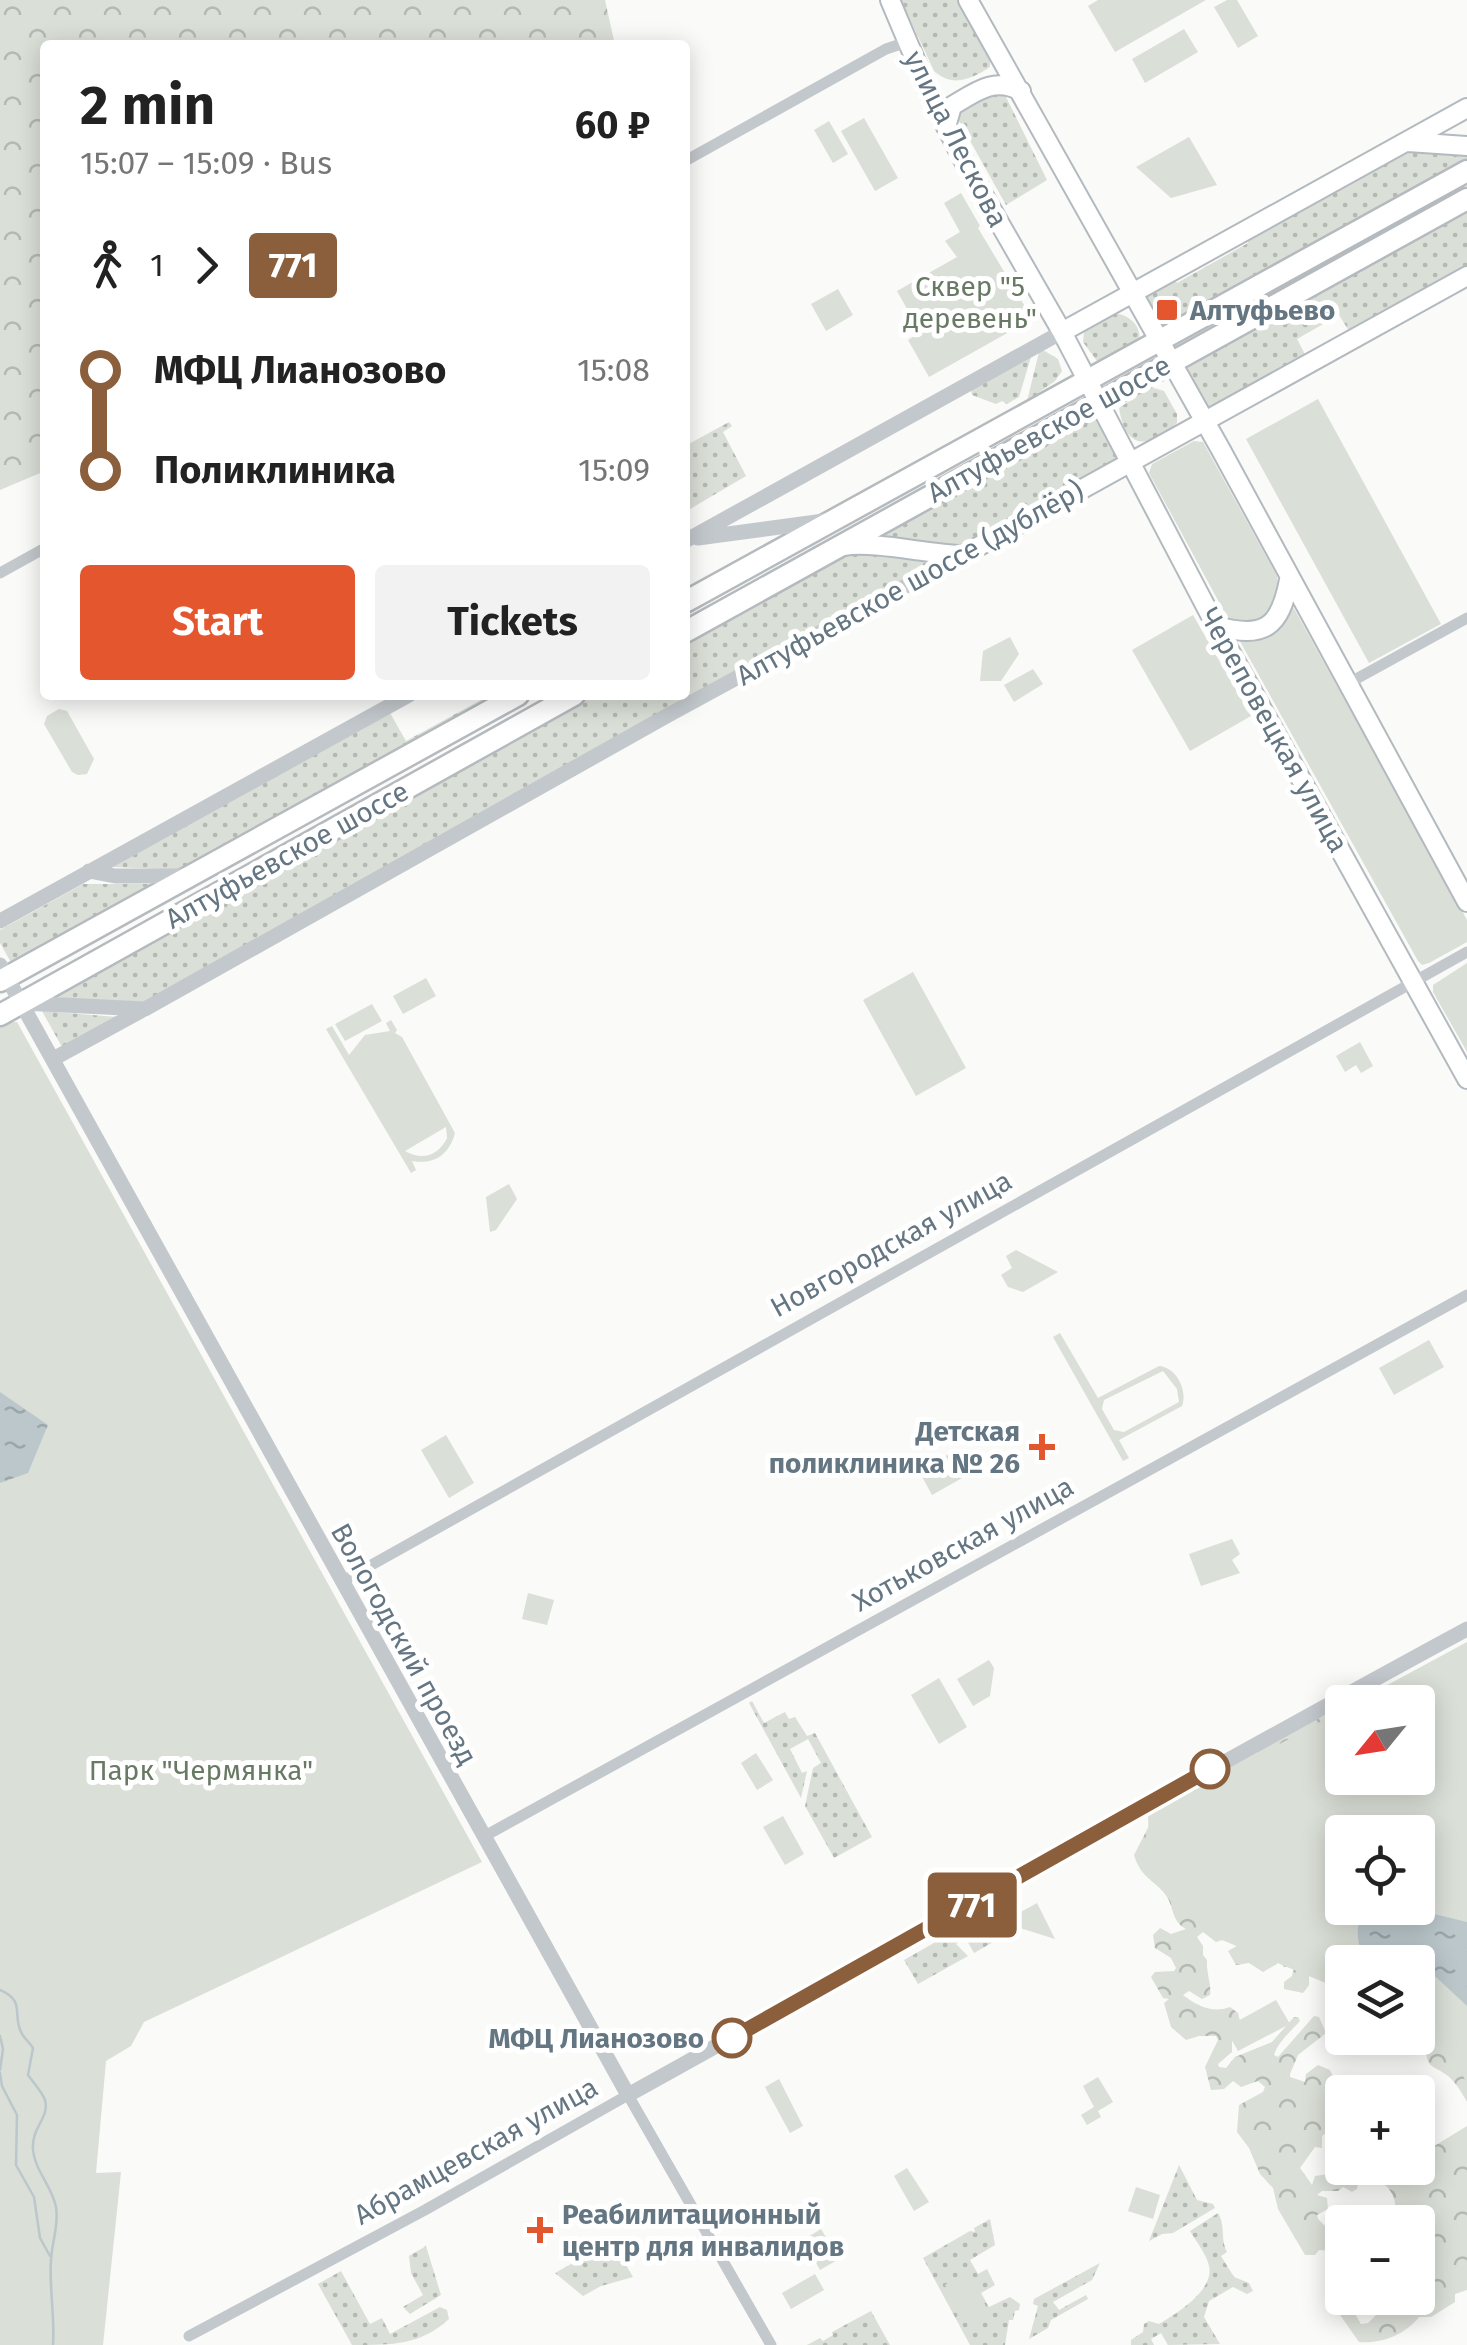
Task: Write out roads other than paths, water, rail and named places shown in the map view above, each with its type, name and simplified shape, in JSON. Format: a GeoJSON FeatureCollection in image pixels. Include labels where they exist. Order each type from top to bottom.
{"type":"FeatureCollection","features":[{"type":"Feature","properties":{"kind":"main road","name":"улица Лескова"},"geometry":{"type":"LineString","coordinates":[[890,0],[946,127],[1088,379]]}},
{"type":"Feature","properties":{"kind":"main road"},"geometry":{"type":"LineString","coordinates":[[972,2],[1467,902]]}},
{"type":"Feature","properties":{"kind":"main road"},"geometry":{"type":"LineString","coordinates":[[928,90],[954,92],[989,74],[997,64],[998,51]]}},
{"type":"Feature","properties":{"kind":"main road"},"geometry":{"type":"LineString","coordinates":[[946,127],[952,106],[994,84],[1007,84],[1022,92]]}},
{"type":"Feature","properties":{"kind":"main road"},"geometry":{"type":"LineString","coordinates":[[1062,332],[1467,108]]}},
{"type":"Feature","properties":{"kind":"main road"},"geometry":{"type":"LineString","coordinates":[[1404,142],[1467,146]]}},
{"type":"Feature","properties":{"kind":"main road","name":"Алтуфьевское шоссе"},"geometry":{"type":"LineString","coordinates":[[690,599],[1467,171]]}},
{"type":"Feature","properties":{"kind":"main road","name":"Алтуфьевское шоссе"},"geometry":{"type":"LineString","coordinates":[[690,629],[1467,199]]}},
{"type":"Feature","properties":{"kind":"main road","name":"Алтуфьевское шоссе (дублёр)"},"geometry":{"type":"LineString","coordinates":[[963,555],[1467,276]]}},
{"type":"Feature","properties":{"kind":"main road","name":"Череповецкая улица"},"geometry":{"type":"LineString","coordinates":[[1088,379],[1216,626],[1467,1078]]}},
{"type":"Feature","properties":{"kind":"main road"},"geometry":{"type":"LineString","coordinates":[[833,548],[860,544],[906,552],[963,555]]}},
{"type":"Feature","properties":{"kind":"main road"},"geometry":{"type":"LineString","coordinates":[[1216,626],[1244,632],[1270,626],[1282,610],[1290,580]]}},
{"type":"Feature","properties":{"kind":"main road","name":"Алтуфьевское шоссе"},"geometry":{"type":"LineString","coordinates":[[3,974],[509,700]]}},
{"type":"Feature","properties":{"kind":"main road","name":"Алтуфьевское шоссе"},"geometry":{"type":"LineString","coordinates":[[0,1015],[565,700]]}},
{"type":"Feature","properties":{"kind":"street"},"geometry":{"type":"LineString","coordinates":[[690,158],[886,49],[908,42]]}},
{"type":"Feature","properties":{"kind":"street"},"geometry":{"type":"LineString","coordinates":[[690,538],[1062,332]]}},
{"type":"Feature","properties":{"kind":"street"},"geometry":{"type":"LineString","coordinates":[[690,539],[833,520]]}},
{"type":"Feature","properties":{"kind":"street"},"geometry":{"type":"LineString","coordinates":[[0,573],[40,551]]}},
{"type":"Feature","properties":{"kind":"street","name":"Алтуфьевское шоссе (дублёр)"},"geometry":{"type":"LineString","coordinates":[[53,1060],[963,555]]}},
{"type":"Feature","properties":{"kind":"street"},"geometry":{"type":"LineString","coordinates":[[1347,684],[1467,618]]}},
{"type":"Feature","properties":{"kind":"street"},"geometry":{"type":"LineString","coordinates":[[0,920],[400,700]]}},
{"type":"Feature","properties":{"kind":"street"},"geometry":{"type":"LineString","coordinates":[[89,871],[115,876],[190,876]]}},
{"type":"Feature","properties":{"kind":"street","name":"Новгородская улица"},"geometry":{"type":"LineString","coordinates":[[341,1582],[1467,952]]}},
{"type":"Feature","properties":{"kind":"street","name":"Вологодский проезд"},"geometry":{"type":"LineString","coordinates":[[3,974],[483,1838],[771,2345]]}},
{"type":"Feature","properties":{"kind":"street"},"geometry":{"type":"LineString","coordinates":[[22,1003],[145,1009]]}},
{"type":"Feature","properties":{"kind":"street","name":"Хотьковская улица"},"geometry":{"type":"LineString","coordinates":[[483,1838],[1467,1295]]}},
{"type":"Feature","properties":{"kind":"street","name":"Абрамцевская улица"},"geometry":{"type":"LineString","coordinates":[[189,2336],[1467,1629]]}},
{"type":"Feature","properties":{"kind":"water"},"geometry":{"type":"Polygon","coordinates":[[[0,1392],[48,1425],[28,1473],[0,1483],[0,1392]]]}},
{"type":"Feature","properties":{"kind":"water"},"geometry":{"type":"Polygon","coordinates":[[[1435,1914],[1467,1922],[1467,2006],[1435,1977],[1435,1945],[1360,1945],[1359,1925],[1435,1925],[1435,1914]]]}},
{"type":"Feature","properties":{"kind":"waterway"},"geometry":{"type":"LineString","coordinates":[[0,1990],[16,2004],[19,2027],[33,2048],[28,2075],[46,2106],[33,2150],[56,2207],[51,2271],[53,2345]]}},
{"type":"Feature","properties":{"kind":"waterway"},"geometry":{"type":"LineString","coordinates":[[0,2036],[0,2070]]}},
{"type":"Feature","properties":{"kind":"waterway"},"geometry":{"type":"LineString","coordinates":[[0,2073],[2,2086],[17,2115],[16,2165],[34,2197],[40,2238],[50,2256]]}},
{"type":"Feature","properties":{"kind":"place","name":"Алтуфьево"},"geometry":{"type":"Point","coordinates":[1167,310]}},
{"type":"Feature","properties":{"kind":"place","name":"Детская поликлиника № 26"},"geometry":{"type":"Point","coordinates":[1042,1447]}},
{"type":"Feature","properties":{"kind":"place","name":"МФЦ Лианозово"},"geometry":{"type":"Point","coordinates":[732,2038]}},
{"type":"Feature","properties":{"kind":"place","name":"Реабилитационный центр для инвалидов"},"geometry":{"type":"Point","coordinates":[540,2230]}},
{"type":"Feature","properties":{"kind":"park label","name":"Сквер \"5 деревень\""},"geometry":{"type":"Point","coordinates":[970,302]}},
{"type":"Feature","properties":{"kind":"park label","name":"Парк \"Чермянка\""},"geometry":{"type":"Point","coordinates":[201,1770]}}]}
